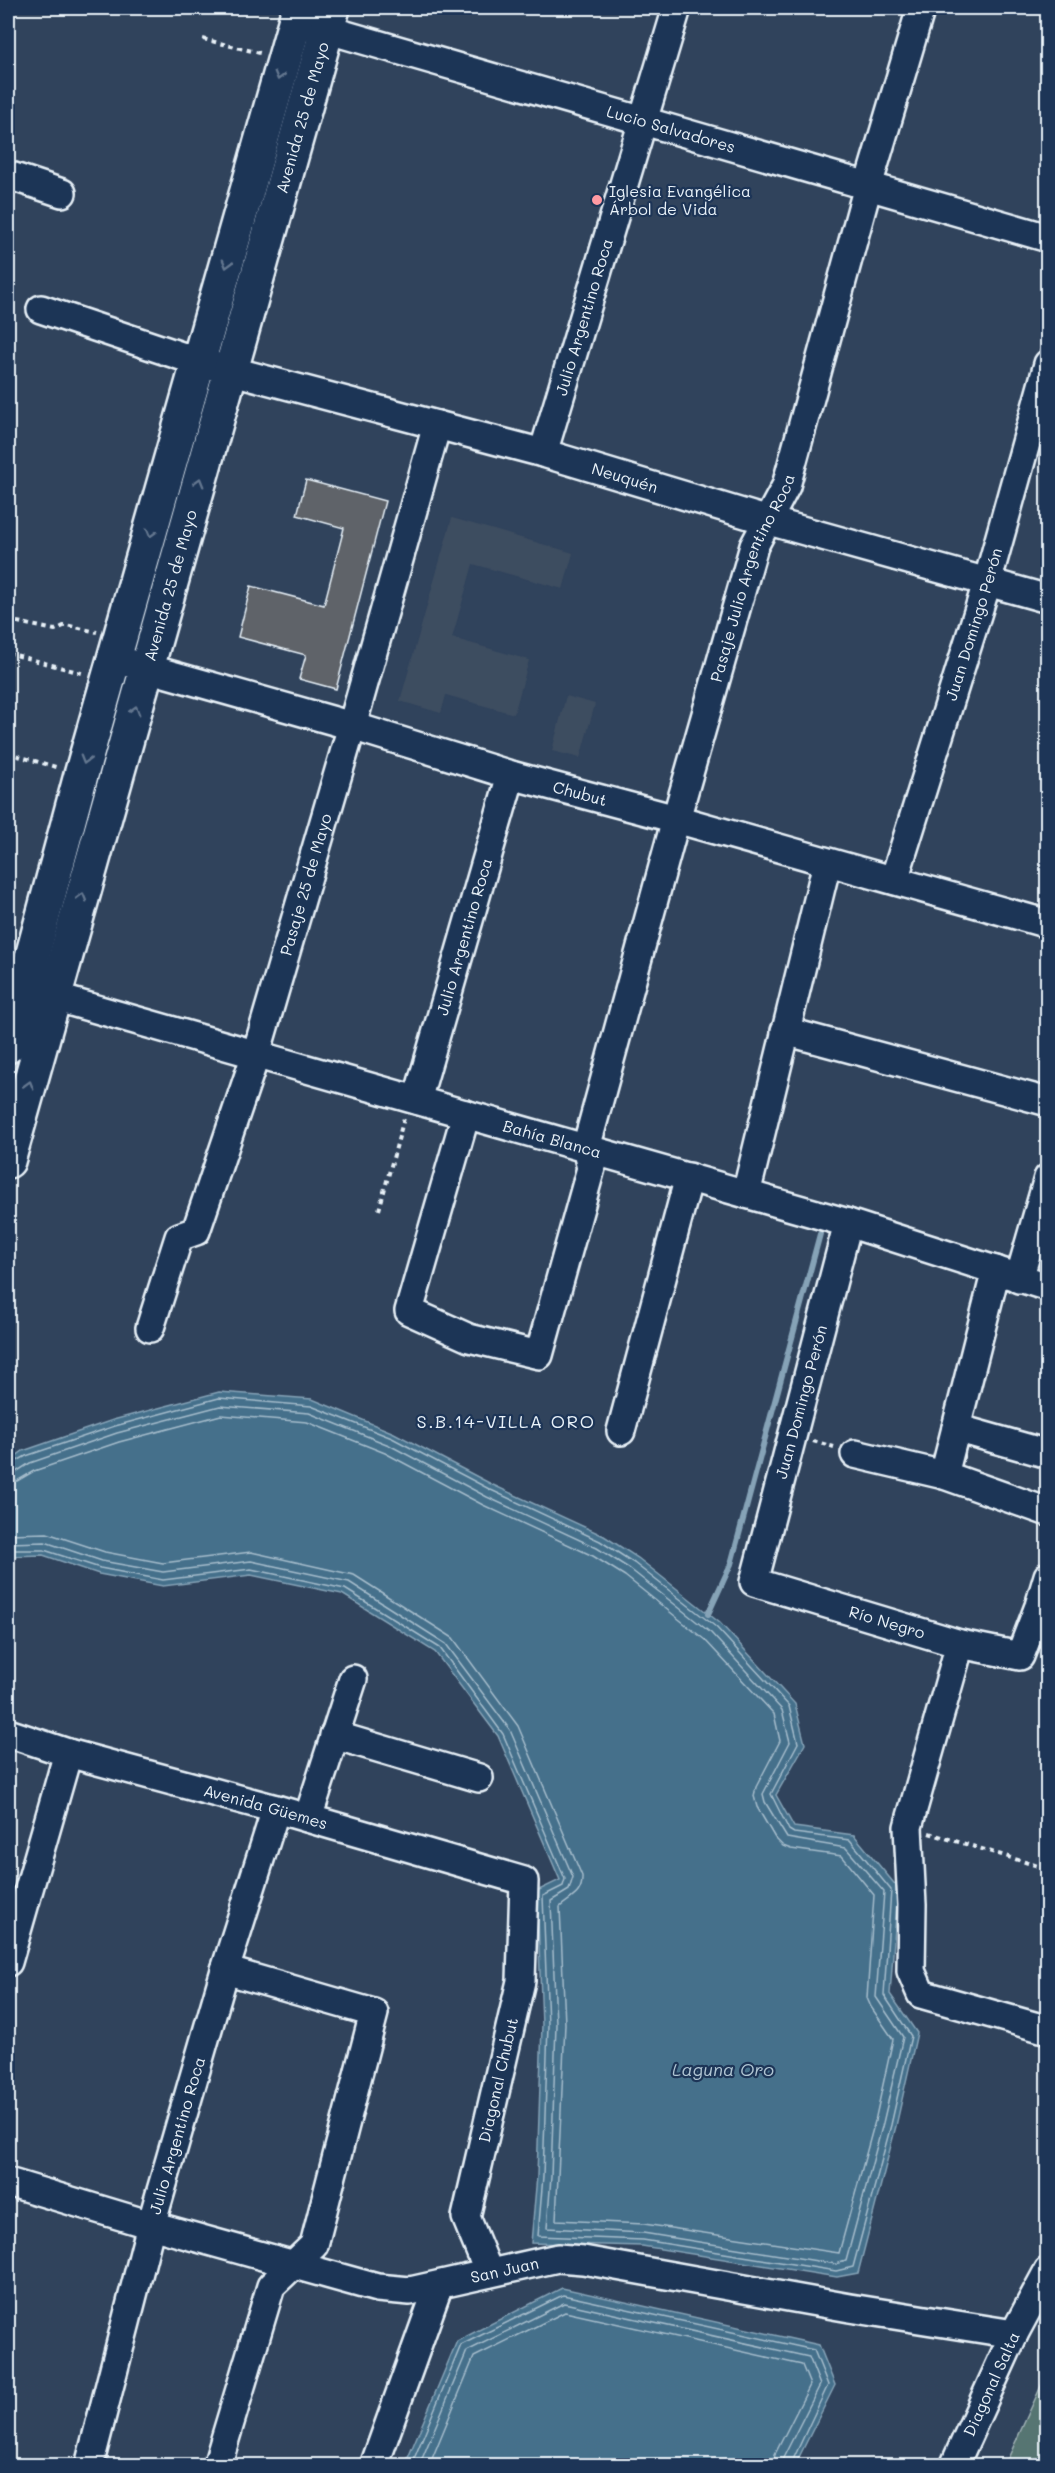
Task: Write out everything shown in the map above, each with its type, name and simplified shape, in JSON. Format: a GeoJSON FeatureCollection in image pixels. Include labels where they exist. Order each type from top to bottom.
{"type":"FeatureCollection","features":[{"type":"Feature","properties":{"kind":"main road","name":"Avenida 25 de Mayo"},"geometry":{"type":"LineString","coordinates":[[8,1161],[28,992],[81,775],[297,14]]}},
{"type":"Feature","properties":{"kind":"main road","name":"Avenida 25 de Mayo"},"geometry":{"type":"LineString","coordinates":[[8,1046],[147,667],[329,18]]}},
{"type":"Feature","properties":{"kind":"street","name":"Julio Argentino Roca"},"geometry":{"type":"LineString","coordinates":[[543,453],[677,8]]}},
{"type":"Feature","properties":{"kind":"street","name":"Pasaje Julio Argentino Roca"},"geometry":{"type":"LineString","coordinates":[[586,1148],[754,546],[786,486],[868,186],[921,8]]}},
{"type":"Feature","properties":{"kind":"street","name":"Lucio Salvadores"},"geometry":{"type":"LineString","coordinates":[[297,14],[329,18],[643,121],[1047,238]]}},
{"type":"Feature","properties":{"kind":"street"},"geometry":{"type":"LineString","coordinates":[[8,175],[62,193]]}},
{"type":"Feature","properties":{"kind":"street","name":"Neuquén"},"geometry":{"type":"LineString","coordinates":[[40,309],[199,362],[543,453],[769,521],[1047,599]]}},
{"type":"Feature","properties":{"kind":"street","name":"Juan Domingo Perón"},"geometry":{"type":"LineString","coordinates":[[894,880],[987,583],[1047,364]]}},
{"type":"Feature","properties":{"kind":"street","name":"Pasaje 25 de Mayo"},"geometry":{"type":"LineString","coordinates":[[150,1328],[179,1237],[196,1231],[256,1054],[437,425]]}},
{"type":"Feature","properties":{"kind":"street","name":"Chubut"},"geometry":{"type":"LineString","coordinates":[[115,658],[352,726],[511,775],[1047,924]]}},
{"type":"Feature","properties":{"kind":"street","name":"Julio Argentino Roca"},"geometry":{"type":"LineString","coordinates":[[417,1100],[511,775]]}},
{"type":"Feature","properties":{"kind":"street"},"geometry":{"type":"LineString","coordinates":[[746,1194],[827,862]]}},
{"type":"Feature","properties":{"kind":"street","name":"Bahía Blanca"},"geometry":{"type":"LineString","coordinates":[[28,992],[256,1054],[848,1223],[1047,1287]]}},
{"type":"Feature","properties":{"kind":"street"},"geometry":{"type":"LineString","coordinates":[[785,1031],[1047,1102]]}},
{"type":"Feature","properties":{"kind":"street"},"geometry":{"type":"LineString","coordinates":[[466,1114],[409,1311],[469,1338],[539,1355],[591,1168],[586,1148]]}},
{"type":"Feature","properties":{"kind":"street"},"geometry":{"type":"LineString","coordinates":[[621,1431],[689,1178]]}},
{"type":"Feature","properties":{"kind":"street"},"geometry":{"type":"LineString","coordinates":[[944,1475],[956,1428],[1008,1274],[1047,1178]]}},
{"type":"Feature","properties":{"kind":"street","name":"Juan Domingo Perón"},"geometry":{"type":"LineString","coordinates":[[754,1582],[848,1223]]}},
{"type":"Feature","properties":{"kind":"street"},"geometry":{"type":"LineString","coordinates":[[956,1428],[1047,1454]]}},
{"type":"Feature","properties":{"kind":"street"},"geometry":{"type":"LineString","coordinates":[[855,1454],[944,1475],[1047,1512]]}},
{"type":"Feature","properties":{"kind":"street"},"geometry":{"type":"LineString","coordinates":[[1043,1607],[1047,1576]]}},
{"type":"Feature","properties":{"kind":"street","name":"Río Negro"},"geometry":{"type":"LineString","coordinates":[[754,1582],[960,1644],[1020,1656],[1043,1607]]}},
{"type":"Feature","properties":{"kind":"street"},"geometry":{"type":"LineString","coordinates":[[960,1644],[908,1827],[912,1905],[910,1971],[921,1994],[1047,2030]]}},
{"type":"Feature","properties":{"kind":"street"},"geometry":{"type":"LineString","coordinates":[[308,1818],[353,1679]]}},
{"type":"Feature","properties":{"kind":"street","name":"Avenida Güemes"},"geometry":{"type":"LineString","coordinates":[[8,1733],[68,1753],[276,1809],[524,1881]]}},
{"type":"Feature","properties":{"kind":"street"},"geometry":{"type":"LineString","coordinates":[[334,1735],[479,1778]]}},
{"type":"Feature","properties":{"kind":"street"},"geometry":{"type":"LineString","coordinates":[[8,1962],[68,1753]]}},
{"type":"Feature","properties":{"kind":"street","name":"Julio Argentino Roca"},"geometry":{"type":"LineString","coordinates":[[89,2466],[151,2225],[225,1970],[276,1809]]}},
{"type":"Feature","properties":{"kind":"street","name":"Diagonal Chubut"},"geometry":{"type":"LineString","coordinates":[[489,2274],[466,2217],[521,1981],[524,1881]]}},
{"type":"Feature","properties":{"kind":"street"},"geometry":{"type":"LineString","coordinates":[[217,2466],[271,2286],[314,2245],[374,2013],[225,1970]]}},
{"type":"Feature","properties":{"kind":"street","name":"San Juan"},"geometry":{"type":"LineString","coordinates":[[8,2182],[293,2266],[377,2288],[410,2291],[558,2258],[583,2260],[850,2308],[1014,2334]]}},
{"type":"Feature","properties":{"kind":"street","name":"Diagonal Salta"},"geometry":{"type":"LineString","coordinates":[[954,2466],[1014,2334],[1047,2271]]}},
{"type":"Feature","properties":{"kind":"street"},"geometry":{"type":"LineString","coordinates":[[374,2466],[439,2285]]}},
{"type":"Feature","properties":{"kind":"path"},"geometry":{"type":"LineString","coordinates":[[203,39],[284,58]]}},
{"type":"Feature","properties":{"kind":"path"},"geometry":{"type":"LineString","coordinates":[[8,620],[55,630],[66,625],[115,658]]}},
{"type":"Feature","properties":{"kind":"path"},"geometry":{"type":"LineString","coordinates":[[8,654],[115,658]]}},
{"type":"Feature","properties":{"kind":"path"},"geometry":{"type":"LineString","coordinates":[[8,753],[81,775]]}},
{"type":"Feature","properties":{"kind":"path"},"geometry":{"type":"LineString","coordinates":[[379,1210],[405,1113],[417,1100]]}},
{"type":"Feature","properties":{"kind":"path"},"geometry":{"type":"LineString","coordinates":[[792,1434],[855,1454]]}},
{"type":"Feature","properties":{"kind":"path"},"geometry":{"type":"LineString","coordinates":[[908,1827],[1047,1869]]}},
{"type":"Feature","properties":{"kind":"shaded area"},"geometry":{"type":"Polygon","coordinates":[[[452,518],[573,553],[563,589],[473,564],[452,638],[529,660],[514,714],[446,695],[441,713],[400,701],[452,518]]]}},
{"type":"Feature","properties":{"kind":"shaded area"},"geometry":{"type":"Polygon","coordinates":[[[566,696],[595,704],[580,758],[552,751],[566,696]]]}},
{"type":"Feature","properties":{"kind":"green space"},"geometry":{"type":"Polygon","coordinates":[[[1047,2373],[1047,2465],[1005,2465],[1047,2373]]]}},
{"type":"Feature","properties":{"kind":"water","name":"Laguna Oro"},"geometry":{"type":"Polygon","coordinates":[[[219,1392],[312,1399],[394,1433],[493,1485],[604,1536],[638,1558],[720,1623],[795,1704],[805,1744],[776,1795],[794,1827],[854,1835],[898,1888],[890,1994],[917,2033],[896,2126],[858,2273],[837,2277],[642,2246],[531,2243],[537,2176],[542,2025],[537,1891],[560,1880],[498,1736],[435,1652],[342,1594],[251,1575],[163,1586],[99,1574],[43,1555],[8,1556],[8,1462],[23,1451],[113,1420],[219,1392]]]}},
{"type":"Feature","properties":{"kind":"water"},"geometry":{"type":"Polygon","coordinates":[[[562,2288],[819,2345],[835,2385],[795,2465],[405,2465],[457,2341],[562,2288]]]}},
{"type":"Feature","properties":{"kind":"building"},"geometry":{"type":"Polygon","coordinates":[[[306,480],[385,501],[336,689],[299,679],[306,655],[238,637],[251,586],[324,605],[344,528],[297,515],[306,480]]]}},
{"type":"Feature","properties":{"kind":"waterway"},"geometry":{"type":"LineString","coordinates":[[708,1614],[731,1564],[820,1234]]}},
{"type":"Feature","properties":{"kind":"place","name":"Iglesia Evangélica Árbol de Vida"},"geometry":{"type":"Point","coordinates":[597,200]}},
{"type":"Feature","properties":{"kind":"district","name":"S.B.14-VILLA ORO"},"geometry":{"type":"Point","coordinates":[506,1422]}}]}
